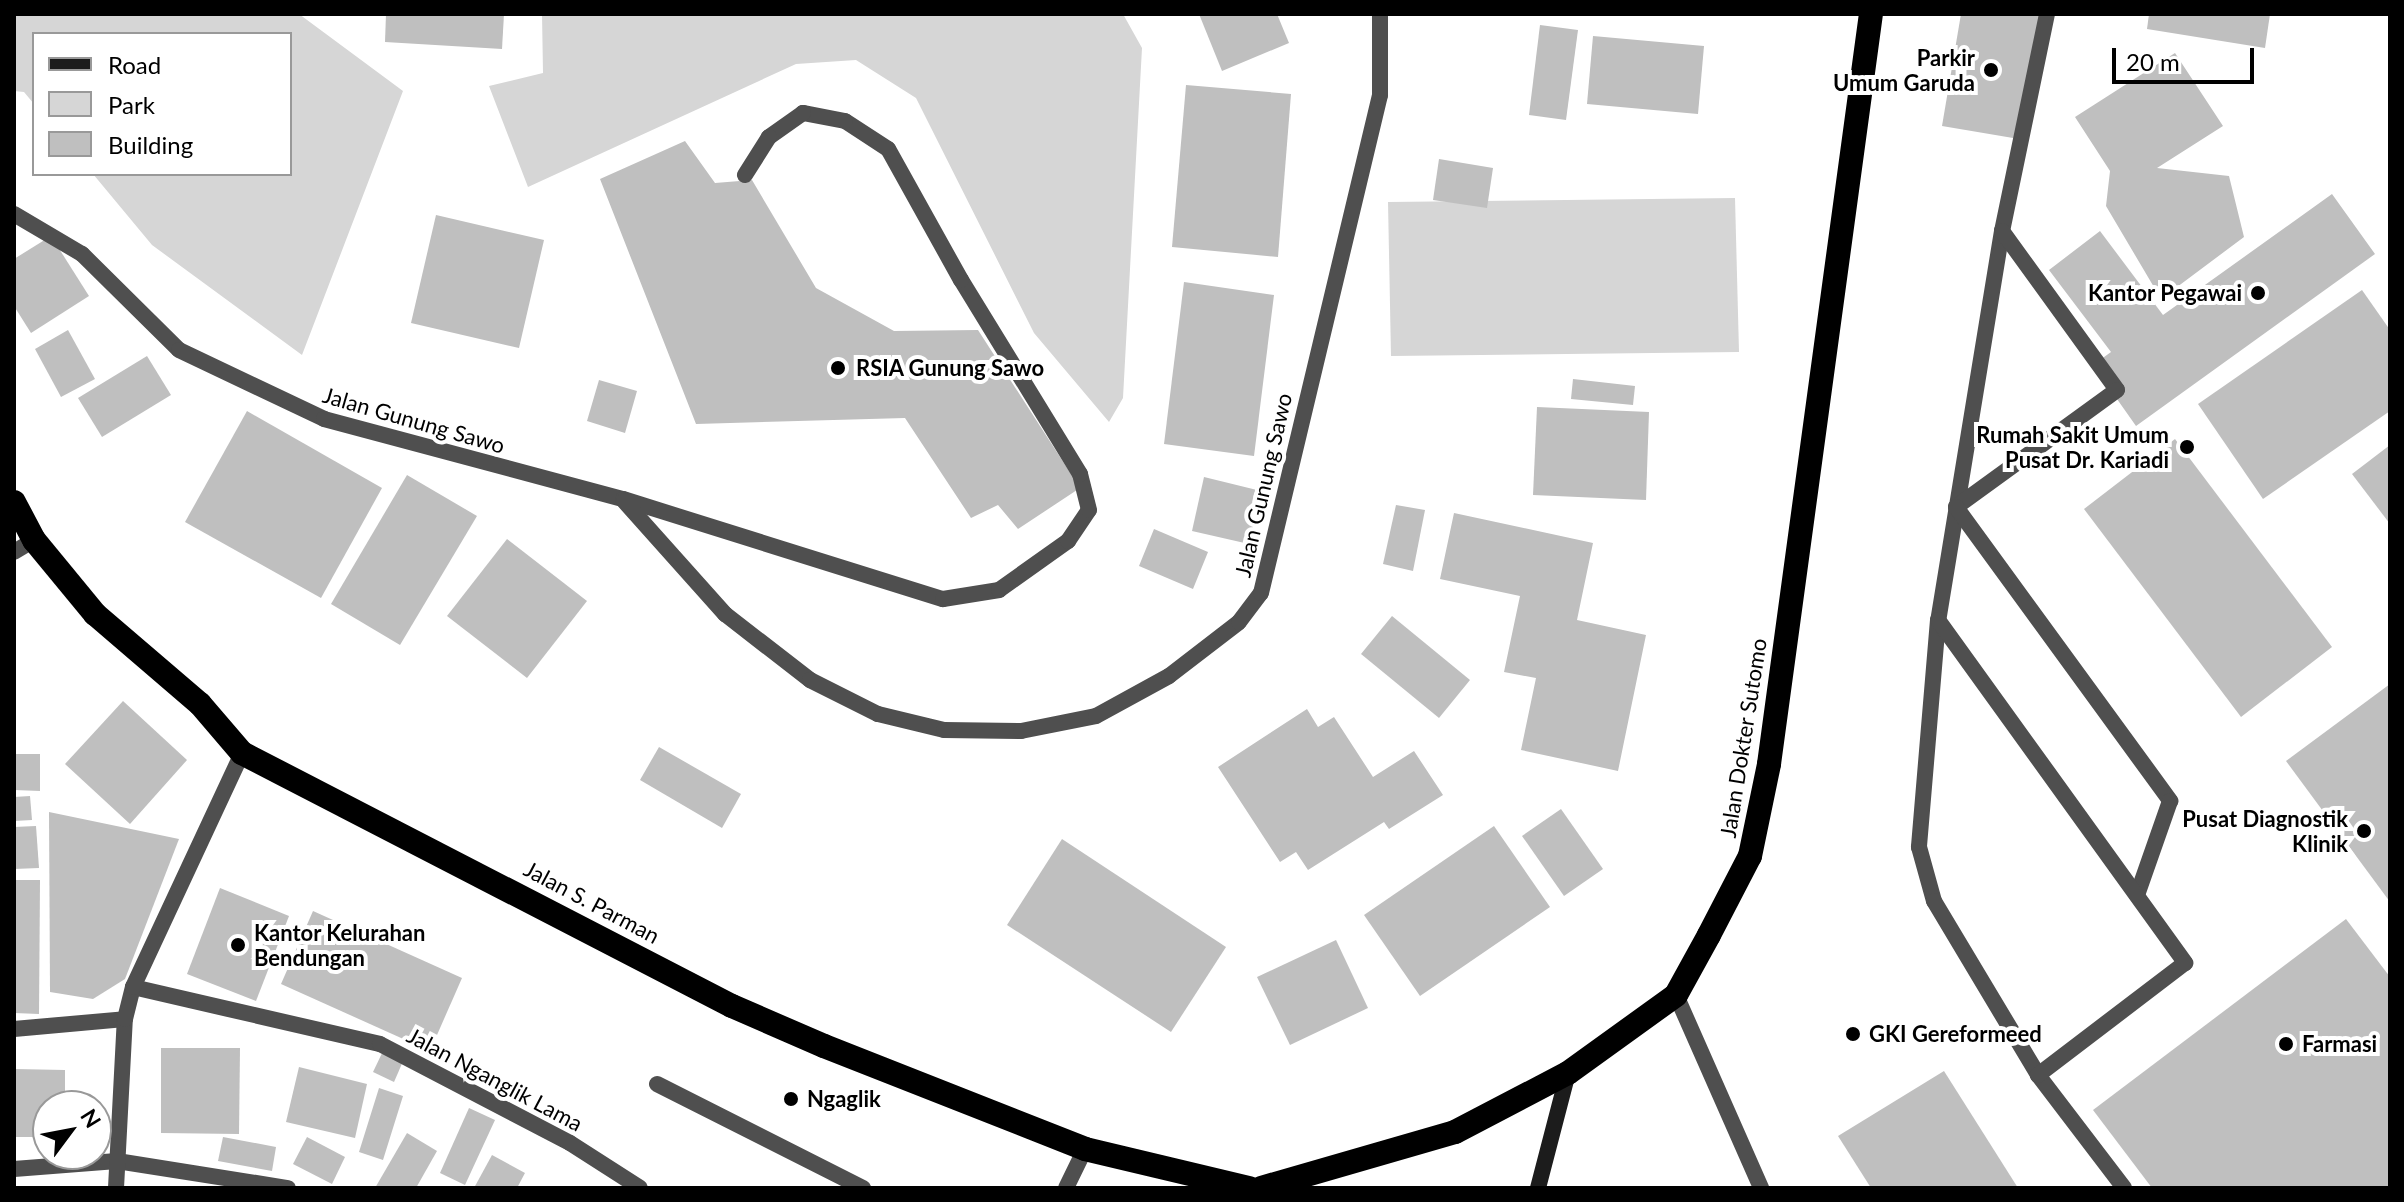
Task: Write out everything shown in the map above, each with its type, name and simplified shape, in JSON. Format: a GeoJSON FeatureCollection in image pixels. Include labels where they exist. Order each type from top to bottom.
{"type":"FeatureCollection","features":[{"type":"Feature","properties":{"kind":"highway","name":"Jalan Dokter Sutomo"},"geometry":{"type":"LineString","coordinates":[[1261,1188],[1455,1132],[1568,1073],[1676,995],[1750,856],[1769,764],[1871,14]]}},
{"type":"Feature","properties":{"kind":"highway","name":"Jalan S. Parman"},"geometry":{"type":"LineString","coordinates":[[14,502],[24,546],[95,614],[200,704],[242,753],[732,1006],[1085,1149],[1249,1188]]}},
{"type":"Feature","properties":{"kind":"main road"},"geometry":{"type":"LineString","coordinates":[[1538,1188],[1568,1073]]}},
{"type":"Feature","properties":{"kind":"street","name":"Jalan Gunung Sawo"},"geometry":{"type":"LineString","coordinates":[[623,499],[725,614],[810,680],[878,714],[944,730],[1021,731],[1096,716],[1169,676],[1239,622],[1261,593],[1380,95],[1380,14]]}},
{"type":"Feature","properties":{"kind":"street"},"geometry":{"type":"LineString","coordinates":[[2047,14],[2002,231],[1938,620],[1919,847],[1934,901],[2038,1075],[2124,1188]]}},
{"type":"Feature","properties":{"kind":"street","name":"Jalan Gunung Sawo"},"geometry":{"type":"LineString","coordinates":[[14,214],[82,254],[179,350],[324,419],[623,499],[943,599],[999,590],[1068,541],[1089,510],[1080,474],[961,280],[888,149],[845,121],[803,113],[769,137],[745,175]]}},
{"type":"Feature","properties":{"kind":"street"},"geometry":{"type":"LineString","coordinates":[[1956,507],[2117,390],[2002,231]]}},
{"type":"Feature","properties":{"kind":"street"},"geometry":{"type":"LineString","coordinates":[[1956,507],[2170,801],[2137,895]]}},
{"type":"Feature","properties":{"kind":"street"},"geometry":{"type":"LineString","coordinates":[[1938,620],[2185,963],[2038,1075]]}},
{"type":"Feature","properties":{"kind":"street"},"geometry":{"type":"LineString","coordinates":[[116,1188],[125,1019],[133,987],[242,753]]}},
{"type":"Feature","properties":{"kind":"street","name":"Jalan Nganglik Lama"},"geometry":{"type":"LineString","coordinates":[[133,987],[380,1044],[570,1143],[640,1188]]}},
{"type":"Feature","properties":{"kind":"street"},"geometry":{"type":"LineString","coordinates":[[1676,995],[1761,1188]]}},
{"type":"Feature","properties":{"kind":"street"},"geometry":{"type":"LineString","coordinates":[[14,1029],[125,1019]]}},
{"type":"Feature","properties":{"kind":"street"},"geometry":{"type":"LineString","coordinates":[[657,1084],[863,1188]]}},
{"type":"Feature","properties":{"kind":"street"},"geometry":{"type":"LineString","coordinates":[[1066,1188],[1085,1149]]}},
{"type":"Feature","properties":{"kind":"street"},"geometry":{"type":"LineString","coordinates":[[14,1169],[117,1161],[288,1188]]}},
{"type":"Feature","properties":{"kind":"green space"},"geometry":{"type":"Polygon","coordinates":[[[14,14],[299,14],[403,91],[302,355],[152,245],[95,176],[292,176],[292,32],[32,32],[32,102],[24,92],[14,91],[14,14]]]}},
{"type":"Feature","properties":{"kind":"green space"},"geometry":{"type":"Polygon","coordinates":[[[542,14],[1123,14],[1142,48],[1123,398],[1109,422],[1034,333],[916,98],[856,60],[796,64],[528,187],[489,86],[543,73],[542,14]]]}},
{"type":"Feature","properties":{"kind":"green space"},"geometry":{"type":"Polygon","coordinates":[[[1735,198],[1739,352],[1391,356],[1388,202],[1735,198]]]}},
{"type":"Feature","properties":{"kind":"building"},"geometry":{"type":"Polygon","coordinates":[[[386,14],[504,14],[502,49],[385,42],[386,14]]]}},
{"type":"Feature","properties":{"kind":"building"},"geometry":{"type":"Polygon","coordinates":[[[1199,14],[1277,14],[1289,43],[1222,71],[1199,14]]]}},
{"type":"Feature","properties":{"kind":"building","name":"Parkir Umum Garuda"},"geometry":{"type":"Polygon","coordinates":[[[1961,14],[2040,14],[2019,139],[1942,126],[1961,14]]]}},
{"type":"Feature","properties":{"kind":"building"},"geometry":{"type":"Polygon","coordinates":[[[2149,14],[2270,14],[2265,48],[2147,29],[2149,14]]]}},
{"type":"Feature","properties":{"kind":"building"},"geometry":{"type":"Polygon","coordinates":[[[1540,25],[1578,30],[1566,120],[1529,115],[1540,25]]]}},
{"type":"Feature","properties":{"kind":"building"},"geometry":{"type":"Polygon","coordinates":[[[1593,36],[1704,46],[1698,114],[1587,104],[1593,36]]]}},
{"type":"Feature","properties":{"kind":"building"},"geometry":{"type":"Polygon","coordinates":[[[2175,53],[2223,126],[2157,168],[2229,176],[2244,237],[2161,299],[2106,206],[2110,171],[2075,117],[2175,53]]]}},
{"type":"Feature","properties":{"kind":"building"},"geometry":{"type":"Polygon","coordinates":[[[1186,85],[1291,94],[1278,257],[1172,247],[1186,85]]]}},
{"type":"Feature","properties":{"kind":"building","name":"RSIA Gunung Sawo"},"geometry":{"type":"Polygon","coordinates":[[[685,141],[715,183],[752,180],[816,288],[894,331],[978,330],[1080,488],[1018,529],[998,505],[971,518],[905,418],[696,424],[600,179],[685,141]]]}},
{"type":"Feature","properties":{"kind":"building"},"geometry":{"type":"Polygon","coordinates":[[[1439,159],[1493,168],[1487,208],[1433,200],[1439,159]]]}},
{"type":"Feature","properties":{"kind":"building","name":"Kantor Pegawai"},"geometry":{"type":"Polygon","coordinates":[[[2332,194],[2375,254],[2136,426],[2093,365],[2111,352],[2049,270],[2100,231],[2163,315],[2332,194]]]}},
{"type":"Feature","properties":{"kind":"building"},"geometry":{"type":"Polygon","coordinates":[[[436,215],[544,240],[519,348],[411,323],[436,215]]]}},
{"type":"Feature","properties":{"kind":"building"},"geometry":{"type":"Polygon","coordinates":[[[51,236],[89,296],[31,333],[14,306],[14,259],[51,236]]]}},
{"type":"Feature","properties":{"kind":"building"},"geometry":{"type":"Polygon","coordinates":[[[1184,282],[1274,295],[1254,456],[1164,444],[1184,282]]]}},
{"type":"Feature","properties":{"kind":"building"},"geometry":{"type":"Polygon","coordinates":[[[2362,290],[2390,330],[2390,411],[2263,499],[2198,404],[2362,290]]]}},
{"type":"Feature","properties":{"kind":"building"},"geometry":{"type":"Polygon","coordinates":[[[68,330],[95,379],[61,397],[35,349],[68,330]]]}},
{"type":"Feature","properties":{"kind":"building"},"geometry":{"type":"Polygon","coordinates":[[[147,356],[171,395],[102,437],[78,398],[147,356]]]}},
{"type":"Feature","properties":{"kind":"building"},"geometry":{"type":"Polygon","coordinates":[[[1573,379],[1635,386],[1633,405],[1571,399],[1573,379]]]}},
{"type":"Feature","properties":{"kind":"building"},"geometry":{"type":"Polygon","coordinates":[[[599,380],[637,391],[625,433],[587,421],[599,380]]]}},
{"type":"Feature","properties":{"kind":"building"},"geometry":{"type":"Polygon","coordinates":[[[1537,407],[1649,412],[1646,500],[1533,495],[1537,407]]]}},
{"type":"Feature","properties":{"kind":"building"},"geometry":{"type":"Polygon","coordinates":[[[247,411],[382,488],[321,598],[185,522],[247,411]]]}},
{"type":"Feature","properties":{"kind":"building"},"geometry":{"type":"Polygon","coordinates":[[[2175,439],[2332,647],[2241,717],[2084,509],[2175,439]]]}},
{"type":"Feature","properties":{"kind":"building"},"geometry":{"type":"Polygon","coordinates":[[[2390,445],[2390,524],[2352,474],[2390,445]]]}},
{"type":"Feature","properties":{"kind":"building"},"geometry":{"type":"Polygon","coordinates":[[[407,475],[477,516],[400,645],[331,604],[407,475]]]}},
{"type":"Feature","properties":{"kind":"building"},"geometry":{"type":"Polygon","coordinates":[[[1204,477],[1261,491],[1249,544],[1192,531],[1204,477]]]}},
{"type":"Feature","properties":{"kind":"building"},"geometry":{"type":"Polygon","coordinates":[[[1396,505],[1425,510],[1413,571],[1383,564],[1396,505]]]}},
{"type":"Feature","properties":{"kind":"building"},"geometry":{"type":"Polygon","coordinates":[[[1454,513],[1593,543],[1577,620],[1646,635],[1618,771],[1521,750],[1536,678],[1504,672],[1520,596],[1440,579],[1454,513]]]}},
{"type":"Feature","properties":{"kind":"building"},"geometry":{"type":"Polygon","coordinates":[[[1154,529],[1208,552],[1193,589],[1139,566],[1154,529]]]}},
{"type":"Feature","properties":{"kind":"building"},"geometry":{"type":"Polygon","coordinates":[[[507,539],[587,601],[527,678],[447,616],[507,539]]]}},
{"type":"Feature","properties":{"kind":"building"},"geometry":{"type":"Polygon","coordinates":[[[1392,616],[1470,680],[1439,718],[1361,654],[1392,616]]]}},
{"type":"Feature","properties":{"kind":"building","name":"Pusat Diagnostik Klinik"},"geometry":{"type":"Polygon","coordinates":[[[2390,684],[2390,902],[2286,761],[2390,684]]]}},
{"type":"Feature","properties":{"kind":"building"},"geometry":{"type":"Polygon","coordinates":[[[123,701],[187,760],[130,824],[65,764],[123,701]]]}},
{"type":"Feature","properties":{"kind":"building"},"geometry":{"type":"Polygon","coordinates":[[[1307,709],[1318,727],[1334,717],[1373,777],[1414,751],[1443,795],[1389,829],[1384,822],[1308,870],[1296,852],[1280,862],[1218,767],[1307,709]]]}},
{"type":"Feature","properties":{"kind":"building"},"geometry":{"type":"Polygon","coordinates":[[[659,747],[741,794],[722,828],[640,780],[659,747]]]}},
{"type":"Feature","properties":{"kind":"building"},"geometry":{"type":"Polygon","coordinates":[[[14,754],[40,754],[40,791],[14,790],[14,754]]]}},
{"type":"Feature","properties":{"kind":"building"},"geometry":{"type":"Polygon","coordinates":[[[30,796],[32,820],[14,821],[14,797],[30,796]]]}},
{"type":"Feature","properties":{"kind":"building"},"geometry":{"type":"Polygon","coordinates":[[[1561,809],[1603,869],[1564,896],[1522,836],[1561,809]]]}},
{"type":"Feature","properties":{"kind":"building"},"geometry":{"type":"Polygon","coordinates":[[[49,812],[179,839],[125,979],[93,999],[50,992],[49,812]]]}},
{"type":"Feature","properties":{"kind":"building"},"geometry":{"type":"Polygon","coordinates":[[[36,826],[39,868],[14,869],[14,827],[36,826]]]}},
{"type":"Feature","properties":{"kind":"building"},"geometry":{"type":"Polygon","coordinates":[[[1494,826],[1550,907],[1420,996],[1364,915],[1494,826]]]}},
{"type":"Feature","properties":{"kind":"building"},"geometry":{"type":"Polygon","coordinates":[[[1062,839],[1226,947],[1171,1032],[1007,925],[1062,839]]]}},
{"type":"Feature","properties":{"kind":"building"},"geometry":{"type":"Polygon","coordinates":[[[14,880],[40,880],[39,1014],[14,1013],[14,880]]]}},
{"type":"Feature","properties":{"kind":"building","name":"Kantor Kelurahan Bendungan"},"geometry":{"type":"Polygon","coordinates":[[[220,888],[289,916],[256,1001],[187,974],[220,888]]]}},
{"type":"Feature","properties":{"kind":"building"},"geometry":{"type":"Polygon","coordinates":[[[313,911],[462,978],[430,1051],[281,984],[313,911]]]}},
{"type":"Feature","properties":{"kind":"building","name":"Farmasi"},"geometry":{"type":"Polygon","coordinates":[[[2346,919],[2390,977],[2390,1188],[2152,1188],[2093,1110],[2346,919]]]}},
{"type":"Feature","properties":{"kind":"building"},"geometry":{"type":"Polygon","coordinates":[[[1336,940],[1368,1008],[1290,1045],[1257,977],[1336,940]]]}},
{"type":"Feature","properties":{"kind":"building"},"geometry":{"type":"Polygon","coordinates":[[[161,1048],[240,1048],[239,1134],[161,1133],[161,1048]]]}},
{"type":"Feature","properties":{"kind":"building"},"geometry":{"type":"Polygon","coordinates":[[[384,1049],[404,1059],[394,1082],[373,1072],[384,1049]]]}},
{"type":"Feature","properties":{"kind":"building"},"geometry":{"type":"Polygon","coordinates":[[[299,1067],[367,1084],[355,1138],[286,1122],[299,1067]]]}},
{"type":"Feature","properties":{"kind":"building"},"geometry":{"type":"Polygon","coordinates":[[[14,1069],[65,1070],[65,1090],[32,1090],[32,1137],[14,1137],[14,1069]]]}},
{"type":"Feature","properties":{"kind":"building"},"geometry":{"type":"Polygon","coordinates":[[[1944,1071],[2018,1188],[1871,1188],[1838,1136],[1944,1071]]]}},
{"type":"Feature","properties":{"kind":"building"},"geometry":{"type":"Polygon","coordinates":[[[379,1088],[403,1096],[383,1160],[359,1152],[379,1088]]]}},
{"type":"Feature","properties":{"kind":"building"},"geometry":{"type":"Polygon","coordinates":[[[469,1108],[495,1120],[465,1185],[440,1173],[469,1108]]]}},
{"type":"Feature","properties":{"kind":"building"},"geometry":{"type":"Polygon","coordinates":[[[407,1133],[437,1151],[416,1188],[375,1188],[407,1133]]]}},
{"type":"Feature","properties":{"kind":"building"},"geometry":{"type":"Polygon","coordinates":[[[223,1137],[276,1147],[272,1171],[218,1161],[223,1137]]]}},
{"type":"Feature","properties":{"kind":"building"},"geometry":{"type":"Polygon","coordinates":[[[307,1137],[345,1157],[332,1184],[293,1164],[307,1137]]]}},
{"type":"Feature","properties":{"kind":"building"},"geometry":{"type":"Polygon","coordinates":[[[492,1155],[525,1173],[517,1188],[474,1188],[492,1155]]]}},
{"type":"Feature","properties":{"kind":"place","name":"Parkir Umum Garuda"},"geometry":{"type":"Point","coordinates":[1991,70]}},
{"type":"Feature","properties":{"kind":"place","name":"Kantor Pegawai"},"geometry":{"type":"Point","coordinates":[2258,293]}},
{"type":"Feature","properties":{"kind":"place","name":"RSIA Gunung Sawo"},"geometry":{"type":"Point","coordinates":[838,368]}},
{"type":"Feature","properties":{"kind":"place","name":"Rumah Sakit Umum Pusat Dr. Kariadi"},"geometry":{"type":"Point","coordinates":[2187,447]}},
{"type":"Feature","properties":{"kind":"place","name":"Pusat Diagnostik Klinik"},"geometry":{"type":"Point","coordinates":[2364,831]}},
{"type":"Feature","properties":{"kind":"place","name":"Kantor Kelurahan Bendungan"},"geometry":{"type":"Point","coordinates":[238,945]}},
{"type":"Feature","properties":{"kind":"place","name":"GKI Gereformeed"},"geometry":{"type":"Point","coordinates":[1853,1034]}},
{"type":"Feature","properties":{"kind":"place","name":"Farmasi"},"geometry":{"type":"Point","coordinates":[2286,1044]}},
{"type":"Feature","properties":{"kind":"place","name":"Ngaglik"},"geometry":{"type":"Point","coordinates":[791,1099]}}]}
